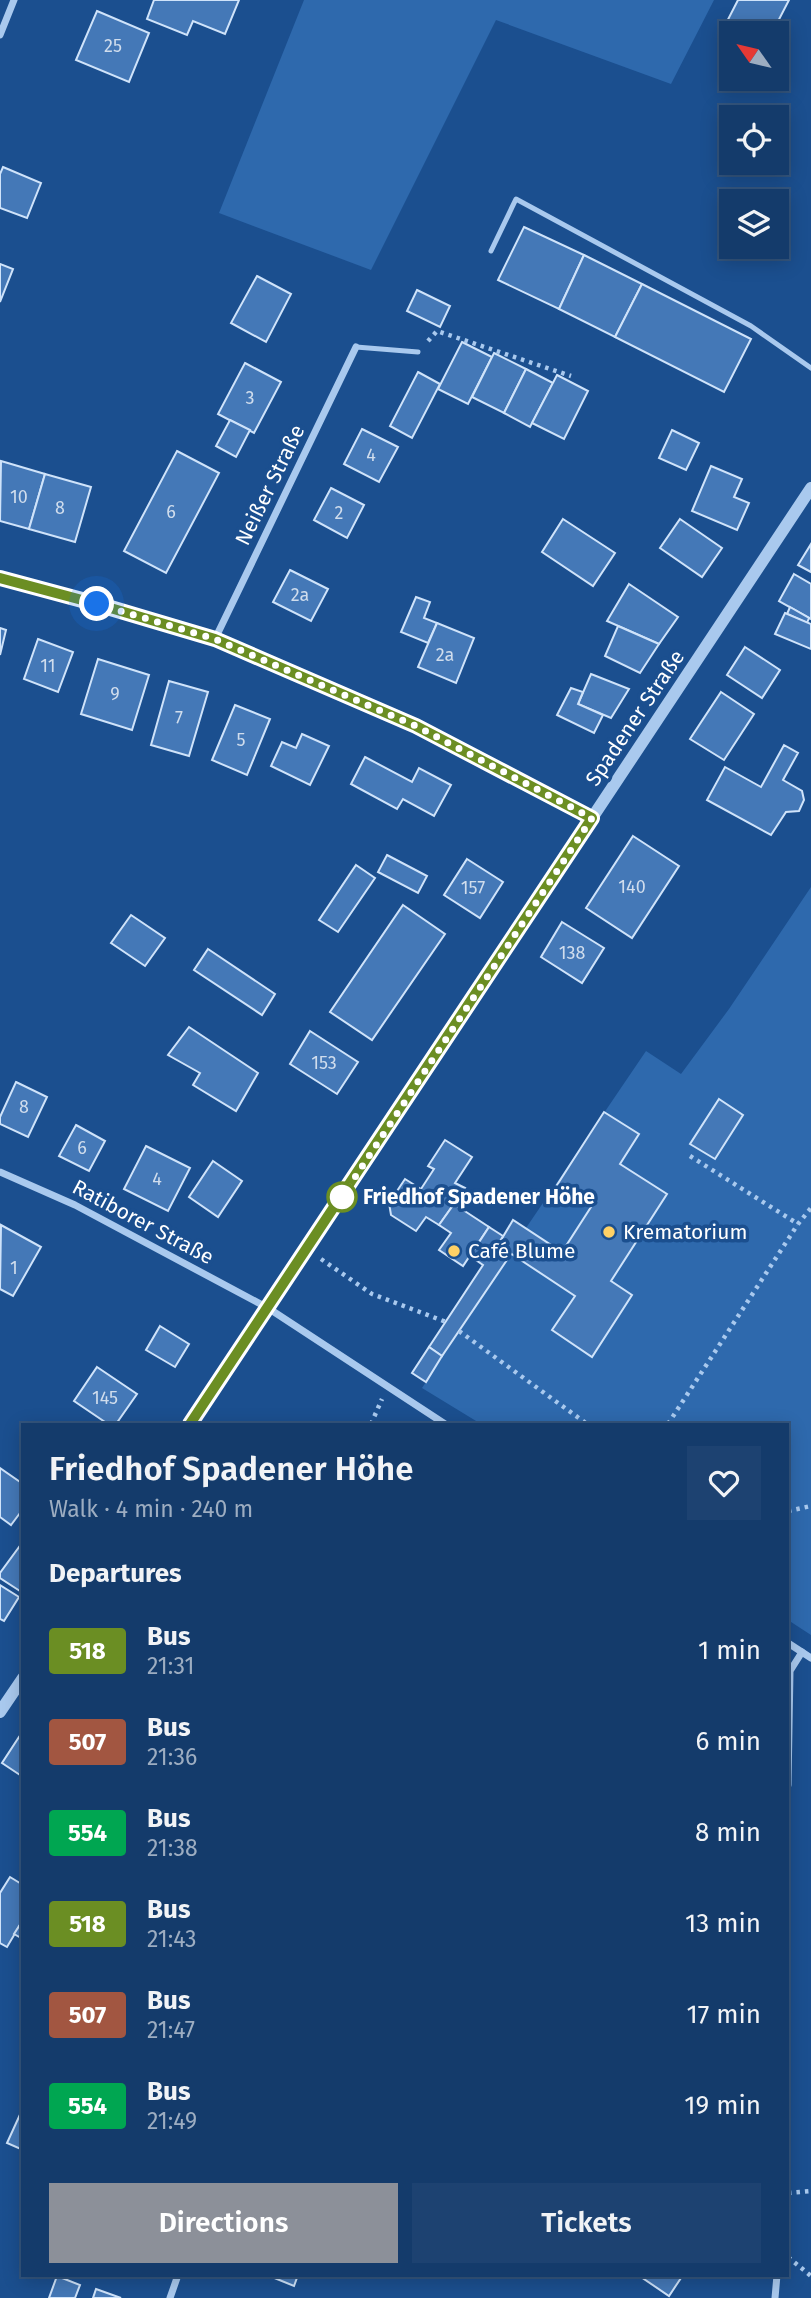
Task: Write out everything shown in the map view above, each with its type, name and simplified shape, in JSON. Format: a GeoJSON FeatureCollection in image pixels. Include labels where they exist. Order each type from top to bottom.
{"type":"FeatureCollection","features":[{"type":"Feature","properties":{"kind":"street"},"geometry":{"type":"LineString","coordinates":[[0,35],[14,0]]}},
{"type":"Feature","properties":{"kind":"street","name":"Neißer Straße"},"geometry":{"type":"LineString","coordinates":[[215,639],[356,347]]}},
{"type":"Feature","properties":{"kind":"street","name":"Spadener Straße"},"geometry":{"type":"LineString","coordinates":[[191,1423],[811,488]]}},
{"type":"Feature","properties":{"kind":"street"},"geometry":{"type":"LineString","coordinates":[[0,578],[215,639],[416,726],[592,818]]}},
{"type":"Feature","properties":{"kind":"street","name":"Ratiborer Straße"},"geometry":{"type":"LineString","coordinates":[[0,1172],[75,1205],[268,1308],[443,1423]]}},
{"type":"Feature","properties":{"kind":"street"},"geometry":{"type":"LineString","coordinates":[[789,1644],[811,1658]]}},
{"type":"Feature","properties":{"kind":"street"},"geometry":{"type":"LineString","coordinates":[[789,1728],[790,1671],[802,1652]]}},
{"type":"Feature","properties":{"kind":"street"},"geometry":{"type":"LineString","coordinates":[[0,1712],[21,1681]]}},
{"type":"Feature","properties":{"kind":"street"},"geometry":{"type":"LineString","coordinates":[[170,2298],[177,2277]]}},
{"type":"Feature","properties":{"kind":"street"},"geometry":{"type":"LineString","coordinates":[[775,2298],[777,2277]]}},
{"type":"Feature","properties":{"kind":"lane"},"geometry":{"type":"LineString","coordinates":[[491,251],[516,199],[751,326],[811,368]]}},
{"type":"Feature","properties":{"kind":"lane"},"geometry":{"type":"LineString","coordinates":[[356,347],[418,352]]}},
{"type":"Feature","properties":{"kind":"path"},"geometry":{"type":"LineString","coordinates":[[418,352],[437,331],[571,376]]}},
{"type":"Feature","properties":{"kind":"path"},"geometry":{"type":"LineString","coordinates":[[690,1156],[798,1224]]}},
{"type":"Feature","properties":{"kind":"path"},"geometry":{"type":"LineString","coordinates":[[669,1423],[811,1208]]}},
{"type":"Feature","properties":{"kind":"path"},"geometry":{"type":"LineString","coordinates":[[306,1249],[372,1294],[446,1322]]}},
{"type":"Feature","properties":{"kind":"path"},"geometry":{"type":"LineString","coordinates":[[459,1331],[586,1423]]}},
{"type":"Feature","properties":{"kind":"path"},"geometry":{"type":"LineString","coordinates":[[371,1423],[387,1387]]}},
{"type":"Feature","properties":{"kind":"path"},"geometry":{"type":"LineString","coordinates":[[789,1511],[811,1507]]}},
{"type":"Feature","properties":{"kind":"path"},"geometry":{"type":"LineString","coordinates":[[789,2193],[811,2191]]}},
{"type":"Feature","properties":{"kind":"path"},"geometry":{"type":"LineString","coordinates":[[789,2258],[811,2276]]}},
{"type":"Feature","properties":{"kind":"shaded area"},"geometry":{"type":"Polygon","coordinates":[[[304,0],[714,0],[671,84],[496,20],[371,270],[219,213],[304,0]]]}},
{"type":"Feature","properties":{"kind":"shaded area","name":"Friedhof Spadener Höhe"},"geometry":{"type":"Polygon","coordinates":[[[811,887],[811,1635],[789,1621],[789,1423],[479,1423],[422,1388],[511,1254],[498,1245],[513,1220],[526,1228],[646,1051],[681,1074],[729,1009],[811,887]]]}},
{"type":"Feature","properties":{"kind":"building"},"geometry":{"type":"Polygon","coordinates":[[[154,0],[239,0],[225,34],[193,21],[187,35],[147,19],[154,0]]]}},
{"type":"Feature","properties":{"kind":"building"},"geometry":{"type":"Polygon","coordinates":[[[738,0],[789,0],[778,21],[727,21],[738,0]]]}},
{"type":"Feature","properties":{"kind":"building"},"geometry":{"type":"Polygon","coordinates":[[[97,11],[149,33],[129,82],[76,60],[97,11]]]}},
{"type":"Feature","properties":{"kind":"building"},"geometry":{"type":"Polygon","coordinates":[[[3,167],[41,183],[27,218],[0,208],[0,174],[3,167]]]}},
{"type":"Feature","properties":{"kind":"building"},"geometry":{"type":"Polygon","coordinates":[[[524,227],[584,255],[559,309],[498,280],[524,227]]]}},
{"type":"Feature","properties":{"kind":"building"},"geometry":{"type":"Polygon","coordinates":[[[584,255],[642,284],[615,337],[559,309],[584,255]]]}},
{"type":"Feature","properties":{"kind":"building"},"geometry":{"type":"Polygon","coordinates":[[[0,264],[13,269],[0,302],[0,264]]]}},
{"type":"Feature","properties":{"kind":"building"},"geometry":{"type":"Polygon","coordinates":[[[257,276],[291,294],[266,342],[231,323],[257,276]]]}},
{"type":"Feature","properties":{"kind":"building"},"geometry":{"type":"Polygon","coordinates":[[[642,284],[751,339],[724,392],[615,337],[642,284]]]}},
{"type":"Feature","properties":{"kind":"building"},"geometry":{"type":"Polygon","coordinates":[[[417,290],[450,306],[440,327],[407,311],[417,290]]]}},
{"type":"Feature","properties":{"kind":"building"},"geometry":{"type":"Polygon","coordinates":[[[462,342],[492,357],[468,404],[438,389],[462,342]]]}},
{"type":"Feature","properties":{"kind":"building"},"geometry":{"type":"Polygon","coordinates":[[[494,353],[526,369],[504,413],[472,397],[494,353]]]}},
{"type":"Feature","properties":{"kind":"building"},"geometry":{"type":"Polygon","coordinates":[[[245,363],[281,382],[254,433],[218,414],[245,363]]]}},
{"type":"Feature","properties":{"kind":"building"},"geometry":{"type":"Polygon","coordinates":[[[526,369],[553,383],[530,427],[504,413],[526,369]]]}},
{"type":"Feature","properties":{"kind":"building"},"geometry":{"type":"Polygon","coordinates":[[[418,372],[440,384],[412,438],[390,426],[418,372]]]}},
{"type":"Feature","properties":{"kind":"building"},"geometry":{"type":"Polygon","coordinates":[[[557,375],[588,391],[564,439],[532,423],[557,375]]]}},
{"type":"Feature","properties":{"kind":"building"},"geometry":{"type":"Polygon","coordinates":[[[230,420],[250,430],[236,457],[216,446],[230,420]]]}},
{"type":"Feature","properties":{"kind":"building"},"geometry":{"type":"Polygon","coordinates":[[[362,429],[398,447],[379,482],[344,464],[362,429]]]}},
{"type":"Feature","properties":{"kind":"building"},"geometry":{"type":"Polygon","coordinates":[[[672,430],[699,443],[686,470],[659,458],[672,430]]]}},
{"type":"Feature","properties":{"kind":"building"},"geometry":{"type":"Polygon","coordinates":[[[177,451],[219,473],[166,573],[124,551],[177,451]]]}},
{"type":"Feature","properties":{"kind":"building"},"geometry":{"type":"Polygon","coordinates":[[[1,461],[45,474],[29,529],[0,521],[1,461]]]}},
{"type":"Feature","properties":{"kind":"building"},"geometry":{"type":"Polygon","coordinates":[[[711,466],[742,479],[734,497],[749,503],[737,530],[692,511],[711,466]]]}},
{"type":"Feature","properties":{"kind":"building"},"geometry":{"type":"Polygon","coordinates":[[[45,474],[91,487],[75,542],[29,529],[45,474]]]}},
{"type":"Feature","properties":{"kind":"building"},"geometry":{"type":"Polygon","coordinates":[[[331,488],[364,505],[347,538],[314,520],[331,488]]]}},
{"type":"Feature","properties":{"kind":"building"},"geometry":{"type":"Polygon","coordinates":[[[563,519],[615,553],[593,586],[542,552],[563,519]]]}},
{"type":"Feature","properties":{"kind":"building"},"geometry":{"type":"Polygon","coordinates":[[[680,519],[722,548],[702,577],[660,548],[680,519]]]}},
{"type":"Feature","properties":{"kind":"building"},"geometry":{"type":"Polygon","coordinates":[[[811,544],[811,572],[798,565],[811,544]]]}},
{"type":"Feature","properties":{"kind":"building"},"geometry":{"type":"Polygon","coordinates":[[[290,570],[328,589],[311,621],[273,602],[290,570]]]}},
{"type":"Feature","properties":{"kind":"building"},"geometry":{"type":"Polygon","coordinates":[[[794,574],[811,584],[811,619],[779,601],[794,574]]]}},
{"type":"Feature","properties":{"kind":"building"},"geometry":{"type":"Polygon","coordinates":[[[629,584],[678,617],[659,644],[607,621],[629,584]]]}},
{"type":"Feature","properties":{"kind":"building"},"geometry":{"type":"Polygon","coordinates":[[[416,597],[430,602],[424,618],[437,623],[428,643],[401,632],[416,597]]]}},
{"type":"Feature","properties":{"kind":"building"},"geometry":{"type":"Polygon","coordinates":[[[790,607],[809,618],[807,623],[787,614],[790,607]]]}},
{"type":"Feature","properties":{"kind":"building"},"geometry":{"type":"Polygon","coordinates":[[[785,613],[811,624],[811,649],[775,634],[785,613]]]}},
{"type":"Feature","properties":{"kind":"building"},"geometry":{"type":"Polygon","coordinates":[[[437,623],[474,638],[456,683],[418,667],[437,623]]]}},
{"type":"Feature","properties":{"kind":"building"},"geometry":{"type":"Polygon","coordinates":[[[618,626],[659,644],[640,673],[605,656],[618,626]]]}},
{"type":"Feature","properties":{"kind":"building"},"geometry":{"type":"Polygon","coordinates":[[[0,628],[6,630],[0,655],[0,628]]]}},
{"type":"Feature","properties":{"kind":"building"},"geometry":{"type":"Polygon","coordinates":[[[38,639],[73,652],[58,692],[24,679],[38,639]]]}},
{"type":"Feature","properties":{"kind":"building"},"geometry":{"type":"Polygon","coordinates":[[[745,647],[780,670],[762,698],[727,675],[745,647]]]}},
{"type":"Feature","properties":{"kind":"building"},"geometry":{"type":"Polygon","coordinates":[[[98,659],[149,675],[132,730],[81,714],[98,659]]]}},
{"type":"Feature","properties":{"kind":"building"},"geometry":{"type":"Polygon","coordinates":[[[591,674],[629,689],[611,718],[578,704],[591,674]]]}},
{"type":"Feature","properties":{"kind":"building"},"geometry":{"type":"Polygon","coordinates":[[[169,681],[208,692],[189,756],[151,745],[169,681]]]}},
{"type":"Feature","properties":{"kind":"building"},"geometry":{"type":"Polygon","coordinates":[[[571,688],[583,692],[578,704],[603,715],[594,733],[557,715],[571,688]]]}},
{"type":"Feature","properties":{"kind":"building"},"geometry":{"type":"Polygon","coordinates":[[[721,692],[754,714],[724,760],[690,739],[721,692]]]}},
{"type":"Feature","properties":{"kind":"building"},"geometry":{"type":"Polygon","coordinates":[[[235,705],[270,719],[247,775],[212,760],[235,705]]]}},
{"type":"Feature","properties":{"kind":"building"},"geometry":{"type":"Polygon","coordinates":[[[302,734],[329,746],[310,785],[271,766],[282,742],[296,748],[302,734]]]}},
{"type":"Feature","properties":{"kind":"building"},"geometry":{"type":"Polygon","coordinates":[[[784,745],[798,753],[783,780],[802,791],[804,800],[799,811],[786,812],[771,835],[707,800],[725,767],[761,787],[784,745]]]}},
{"type":"Feature","properties":{"kind":"building"},"geometry":{"type":"Polygon","coordinates":[[[365,757],[412,782],[419,768],[451,785],[434,816],[403,799],[397,809],[351,784],[365,757]]]}},
{"type":"Feature","properties":{"kind":"building"},"geometry":{"type":"Polygon","coordinates":[[[633,836],[679,866],[632,938],[586,908],[633,836]]]}},
{"type":"Feature","properties":{"kind":"building"},"geometry":{"type":"Polygon","coordinates":[[[387,855],[427,876],[418,893],[378,872],[387,855]]]}},
{"type":"Feature","properties":{"kind":"building"},"geometry":{"type":"Polygon","coordinates":[[[467,859],[503,882],[480,918],[444,895],[467,859]]]}},
{"type":"Feature","properties":{"kind":"building"},"geometry":{"type":"Polygon","coordinates":[[[356,865],[375,878],[338,932],[319,920],[356,865]]]}},
{"type":"Feature","properties":{"kind":"building"},"geometry":{"type":"Polygon","coordinates":[[[403,905],[445,934],[372,1040],[330,1012],[403,905]]]}},
{"type":"Feature","properties":{"kind":"building"},"geometry":{"type":"Polygon","coordinates":[[[131,915],[165,938],[145,966],[111,943],[131,915]]]}},
{"type":"Feature","properties":{"kind":"building"},"geometry":{"type":"Polygon","coordinates":[[[562,922],[604,948],[582,983],[541,957],[562,922]]]}},
{"type":"Feature","properties":{"kind":"building"},"geometry":{"type":"Polygon","coordinates":[[[208,949],[275,994],[262,1015],[194,970],[208,949]]]}},
{"type":"Feature","properties":{"kind":"building"},"geometry":{"type":"Polygon","coordinates":[[[189,1027],[258,1073],[236,1111],[193,1085],[200,1073],[168,1055],[189,1027]]]}},
{"type":"Feature","properties":{"kind":"building"},"geometry":{"type":"Polygon","coordinates":[[[310,1031],[358,1062],[337,1094],[290,1064],[310,1031]]]}},
{"type":"Feature","properties":{"kind":"building"},"geometry":{"type":"Polygon","coordinates":[[[16,1082],[47,1097],[28,1137],[0,1124],[0,1117],[16,1082]]]}},
{"type":"Feature","properties":{"kind":"building"},"geometry":{"type":"Polygon","coordinates":[[[719,1099],[743,1115],[715,1159],[690,1144],[719,1099]]]}},
{"type":"Feature","properties":{"kind":"building","name":"Krematorium"},"geometry":{"type":"Polygon","coordinates":[[[604,1112],[639,1134],[620,1164],[667,1194],[611,1281],[632,1295],[592,1357],[552,1330],[575,1296],[498,1245],[513,1220],[562,1252],[591,1207],[557,1185],[604,1112]]]}},
{"type":"Feature","properties":{"kind":"building"},"geometry":{"type":"Polygon","coordinates":[[[76,1125],[105,1141],[89,1171],[59,1156],[76,1125]]]}},
{"type":"Feature","properties":{"kind":"building"},"geometry":{"type":"Polygon","coordinates":[[[445,1140],[472,1157],[455,1183],[465,1188],[439,1225],[426,1217],[416,1231],[391,1215],[389,1203],[405,1179],[421,1189],[434,1169],[428,1166],[445,1140]]]}},
{"type":"Feature","properties":{"kind":"building"},"geometry":{"type":"Polygon","coordinates":[[[146,1146],[190,1168],[168,1211],[124,1189],[146,1146]]]}},
{"type":"Feature","properties":{"kind":"building"},"geometry":{"type":"Polygon","coordinates":[[[213,1161],[242,1181],[218,1217],[189,1197],[213,1161]]]}},
{"type":"Feature","properties":{"kind":"building"},"geometry":{"type":"Polygon","coordinates":[[[454,1204],[489,1227],[463,1266],[439,1250],[451,1233],[439,1225],[454,1204]]]}},
{"type":"Feature","properties":{"kind":"building"},"geometry":{"type":"Polygon","coordinates":[[[1,1225],[41,1247],[13,1296],[0,1289],[1,1225]]]}},
{"type":"Feature","properties":{"kind":"building"},"geometry":{"type":"Polygon","coordinates":[[[489,1227],[503,1236],[498,1245],[511,1254],[442,1356],[429,1347],[483,1265],[470,1256],[489,1227]]]}},
{"type":"Feature","properties":{"kind":"building"},"geometry":{"type":"Polygon","coordinates":[[[160,1326],[189,1344],[175,1367],[146,1350],[160,1326]]]}},
{"type":"Feature","properties":{"kind":"building"},"geometry":{"type":"Polygon","coordinates":[[[429,1347],[442,1356],[426,1382],[412,1373],[429,1347]]]}},
{"type":"Feature","properties":{"kind":"building"},"geometry":{"type":"Polygon","coordinates":[[[97,1367],[137,1394],[117,1423],[107,1423],[74,1401],[97,1367]]]}},
{"type":"Feature","properties":{"kind":"building"},"geometry":{"type":"Polygon","coordinates":[[[0,1468],[21,1483],[21,1512],[11,1525],[0,1517],[0,1468]]]}},
{"type":"Feature","properties":{"kind":"building"},"geometry":{"type":"Polygon","coordinates":[[[21,1544],[21,1592],[0,1578],[0,1573],[21,1544]]]}},
{"type":"Feature","properties":{"kind":"building"},"geometry":{"type":"Polygon","coordinates":[[[0,1585],[19,1597],[4,1621],[0,1619],[0,1585]]]}},
{"type":"Feature","properties":{"kind":"building"},"geometry":{"type":"Polygon","coordinates":[[[19,1737],[21,1776],[2,1763],[19,1737]]]}},
{"type":"Feature","properties":{"kind":"building"},"geometry":{"type":"Polygon","coordinates":[[[10,1877],[21,1884],[21,1923],[7,1947],[0,1943],[0,1893],[10,1877]]]}},
{"type":"Feature","properties":{"kind":"building"},"geometry":{"type":"Polygon","coordinates":[[[21,1923],[21,1938],[14,1934],[21,1923]]]}},
{"type":"Feature","properties":{"kind":"building"},"geometry":{"type":"Polygon","coordinates":[[[21,2112],[21,2149],[7,2143],[21,2112]]]}},
{"type":"Feature","properties":{"kind":"building"},"geometry":{"type":"Polygon","coordinates":[[[57,2277],[80,2285],[75,2298],[49,2298],[57,2277]]]}},
{"type":"Feature","properties":{"kind":"building"},"geometry":{"type":"Polygon","coordinates":[[[272,2277],[297,2277],[294,2286],[272,2277]]]}},
{"type":"Feature","properties":{"kind":"building"},"geometry":{"type":"Polygon","coordinates":[[[641,2277],[682,2277],[669,2296],[641,2277]]]}},
{"type":"Feature","properties":{"kind":"building"},"geometry":{"type":"Polygon","coordinates":[[[96,2289],[121,2298],[93,2298],[96,2289]]]}},
{"type":"Feature","properties":{"kind":"bus line","name":"518"},"geometry":{"type":"LineString","coordinates":[[0,578],[215,639],[416,726],[592,818],[191,1423]]}},
{"type":"Feature","properties":{"kind":"place","name":"Friedhof Spadener Höhe"},"geometry":{"type":"Point","coordinates":[342,1197]}},
{"type":"Feature","properties":{"kind":"place","name":"Krematorium"},"geometry":{"type":"Point","coordinates":[609,1232]}},
{"type":"Feature","properties":{"kind":"place","name":"Café Blume"},"geometry":{"type":"Point","coordinates":[454,1251]}},
{"type":"Feature","properties":{"kind":"route"},"geometry":{"type":"LineString","coordinates":[[97,604],[215,639],[416,726],[592,818],[340,1200],[342,1197]]}}]}
